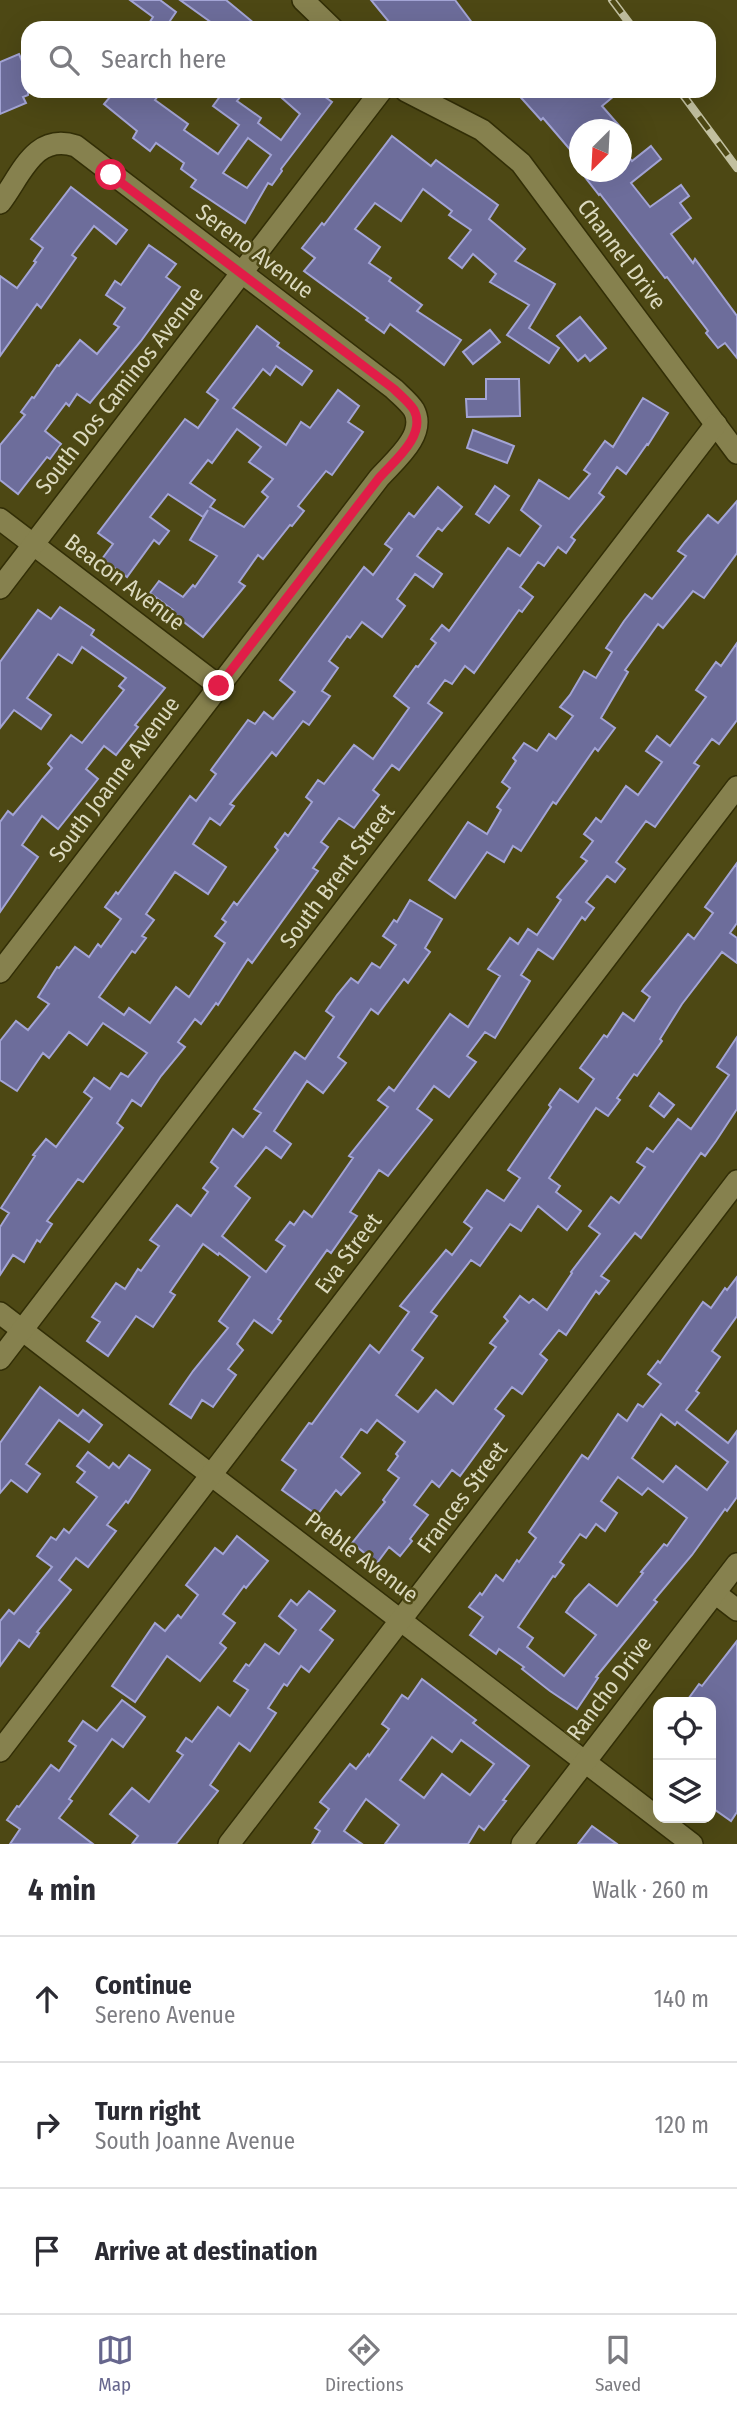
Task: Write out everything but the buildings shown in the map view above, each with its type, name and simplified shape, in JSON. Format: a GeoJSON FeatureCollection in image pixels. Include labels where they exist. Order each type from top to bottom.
{"type":"FeatureCollection","features":[{"type":"Feature","properties":{"kind":"street"},"geometry":{"type":"LineString","coordinates":[[303,0],[325,21]]}},
{"type":"Feature","properties":{"kind":"street","name":"South Dos Caminos Avenue"},"geometry":{"type":"LineString","coordinates":[[0,588],[376,98]]}},
{"type":"Feature","properties":{"kind":"street","name":"Channel Drive"},"geometry":{"type":"LineString","coordinates":[[420,98],[482,130],[521,163],[737,453]]}},
{"type":"Feature","properties":{"kind":"street","name":"Sereno Avenue"},"geometry":{"type":"LineString","coordinates":[[0,203],[34,154],[54,143],[70,144],[84,151],[111,175],[394,389],[408,402],[416,417]]}},
{"type":"Feature","properties":{"kind":"street","name":"South Joanne Avenue"},"geometry":{"type":"LineString","coordinates":[[0,972],[379,478],[406,447],[415,432],[416,417]]}},
{"type":"Feature","properties":{"kind":"street","name":"South Brent Street"},"geometry":{"type":"LineString","coordinates":[[0,1359],[716,424]]}},
{"type":"Feature","properties":{"kind":"street","name":"Beacon Avenue"},"geometry":{"type":"LineString","coordinates":[[0,519],[219,686]]}},
{"type":"Feature","properties":{"kind":"street","name":"Eva Street"},"geometry":{"type":"LineString","coordinates":[[0,1751],[737,787]]}},
{"type":"Feature","properties":{"kind":"street","name":"Frances Street"},"geometry":{"type":"LineString","coordinates":[[229,1844],[737,1181]]}},
{"type":"Feature","properties":{"kind":"street","name":"Preble Avenue"},"geometry":{"type":"LineString","coordinates":[[0,1313],[692,1844]]}},
{"type":"Feature","properties":{"kind":"street","name":"Rancho Drive"},"geometry":{"type":"LineString","coordinates":[[522,1844],[737,1564]]}},
{"type":"Feature","properties":{"kind":"street"},"geometry":{"type":"LineString","coordinates":[[715,1593],[737,1610]]}},
{"type":"Feature","properties":{"kind":"railway"},"geometry":{"type":"LineString","coordinates":[[612,0],[628,21]]}},
{"type":"Feature","properties":{"kind":"railway"},"geometry":{"type":"LineString","coordinates":[[685,98],[737,168]]}},
{"type":"Feature","properties":{"kind":"route"},"geometry":{"type":"LineString","coordinates":[[111,175],[394,389],[413,408],[416,417],[415,432],[406,447],[379,478],[219,686]]}}]}
